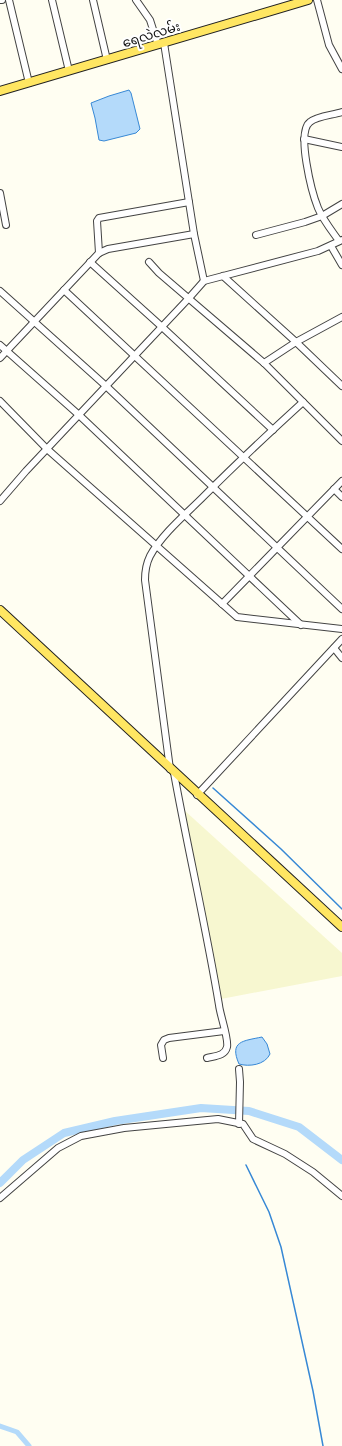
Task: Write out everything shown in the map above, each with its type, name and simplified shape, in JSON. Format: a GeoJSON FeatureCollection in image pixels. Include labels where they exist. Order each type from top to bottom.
{"type":"FeatureCollection","features":[{"type":"Feature","properties":{"kind":"main road","name":"ရေလဲလမ်း"},"geometry":{"type":"LineString","coordinates":[[0,91],[308,0]]}},
{"type":"Feature","properties":{"kind":"main road"},"geometry":{"type":"LineString","coordinates":[[0,610],[342,927]]}},
{"type":"Feature","properties":{"kind":"street"},"geometry":{"type":"LineString","coordinates":[[9,0],[29,82]]}},
{"type":"Feature","properties":{"kind":"street"},"geometry":{"type":"LineString","coordinates":[[52,0],[69,71]]}},
{"type":"Feature","properties":{"kind":"street"},"geometry":{"type":"LineString","coordinates":[[93,0],[107,60]]}},
{"type":"Feature","properties":{"kind":"street"},"geometry":{"type":"LineString","coordinates":[[136,0],[150,20],[161,44],[194,234],[204,281]]}},
{"type":"Feature","properties":{"kind":"street"},"geometry":{"type":"LineString","coordinates":[[317,0],[329,45],[342,69]]}},
{"type":"Feature","properties":{"kind":"street"},"geometry":{"type":"LineString","coordinates":[[0,501],[204,281],[318,252],[341,241],[322,216],[318,207],[305,156],[304,139],[305,127],[309,122],[342,112]]}},
{"type":"Feature","properties":{"kind":"street"},"geometry":{"type":"LineString","coordinates":[[304,139],[342,147]]}},
{"type":"Feature","properties":{"kind":"street"},"geometry":{"type":"LineString","coordinates":[[0,192],[6,225]]}},
{"type":"Feature","properties":{"kind":"street"},"geometry":{"type":"LineString","coordinates":[[99,253],[97,221],[99,218],[189,202]]}},
{"type":"Feature","properties":{"kind":"street"},"geometry":{"type":"LineString","coordinates":[[256,235],[322,216],[342,204]]}},
{"type":"Feature","properties":{"kind":"street"},"geometry":{"type":"LineString","coordinates":[[0,358],[99,253],[108,249],[194,234]]}},
{"type":"Feature","properties":{"kind":"street"},"geometry":{"type":"LineString","coordinates":[[331,246],[342,265]]}},
{"type":"Feature","properties":{"kind":"street"},"geometry":{"type":"LineString","coordinates":[[90,262],[162,326],[273,430]]}},
{"type":"Feature","properties":{"kind":"street"},"geometry":{"type":"LineString","coordinates":[[149,262],[159,273],[264,363],[342,440]]}},
{"type":"Feature","properties":{"kind":"street"},"geometry":{"type":"LineString","coordinates":[[223,276],[342,386]]}},
{"type":"Feature","properties":{"kind":"street"},"geometry":{"type":"LineString","coordinates":[[64,290],[342,549]]}},
{"type":"Feature","properties":{"kind":"street"},"geometry":{"type":"LineString","coordinates":[[0,291],[106,386],[342,609]]}},
{"type":"Feature","properties":{"kind":"street"},"geometry":{"type":"LineString","coordinates":[[264,363],[296,342],[342,316]]}},
{"type":"Feature","properties":{"kind":"street"},"geometry":{"type":"LineString","coordinates":[[0,345],[79,415],[184,516],[301,625]]}},
{"type":"Feature","properties":{"kind":"street"},"geometry":{"type":"LineString","coordinates":[[0,401],[47,449],[237,617],[342,629]]}},
{"type":"Feature","properties":{"kind":"street"},"geometry":{"type":"LineString","coordinates":[[207,1058],[221,1055],[226,1051],[227,1045],[172,771],[145,580],[146,567],[157,546],[184,516],[243,457],[303,402]]}},
{"type":"Feature","properties":{"kind":"street"},"geometry":{"type":"LineString","coordinates":[[222,604],[342,481]]}},
{"type":"Feature","properties":{"kind":"street"},"geometry":{"type":"LineString","coordinates":[[334,490],[342,497]]}},
{"type":"Feature","properties":{"kind":"street"},"geometry":{"type":"LineString","coordinates":[[198,795],[342,639]]}},
{"type":"Feature","properties":{"kind":"street"},"geometry":{"type":"LineString","coordinates":[[334,648],[342,658]]}},
{"type":"Feature","properties":{"kind":"street"},"geometry":{"type":"LineString","coordinates":[[163,1058],[161,1045],[164,1040],[169,1038],[224,1031]]}},
{"type":"Feature","properties":{"kind":"street"},"geometry":{"type":"LineString","coordinates":[[239,1069],[239,1124]]}},
{"type":"Feature","properties":{"kind":"street"},"geometry":{"type":"LineString","coordinates":[[0,1198],[58,1148],[81,1136],[124,1128],[218,1119],[243,1124],[253,1139],[285,1154],[313,1172],[342,1196]]}},
{"type":"Feature","properties":{"kind":"green space"},"geometry":{"type":"Polygon","coordinates":[[[184,810],[342,953],[342,976],[221,999],[184,810]]]}},
{"type":"Feature","properties":{"kind":"water"},"geometry":{"type":"Polygon","coordinates":[[[129,90],[140,129],[136,133],[104,141],[99,140],[91,103],[129,90]]]}},
{"type":"Feature","properties":{"kind":"water"},"geometry":{"type":"Polygon","coordinates":[[[262,1037],[267,1044],[270,1054],[268,1058],[261,1063],[252,1065],[239,1064],[236,1056],[237,1046],[244,1041],[262,1037]]]}},
{"type":"Feature","properties":{"kind":"waterway"},"geometry":{"type":"LineString","coordinates":[[213,788],[281,849],[342,909]]}},
{"type":"Feature","properties":{"kind":"waterway"},"geometry":{"type":"LineString","coordinates":[[0,1183],[23,1160],[64,1133],[115,1121],[201,1108],[249,1111],[299,1127],[342,1160]]}},
{"type":"Feature","properties":{"kind":"waterway"},"geometry":{"type":"LineString","coordinates":[[246,1165],[269,1212],[281,1247],[313,1391],[323,1446]]}},
{"type":"Feature","properties":{"kind":"waterway"},"geometry":{"type":"LineString","coordinates":[[0,1426],[17,1432],[29,1446]]}}]}
